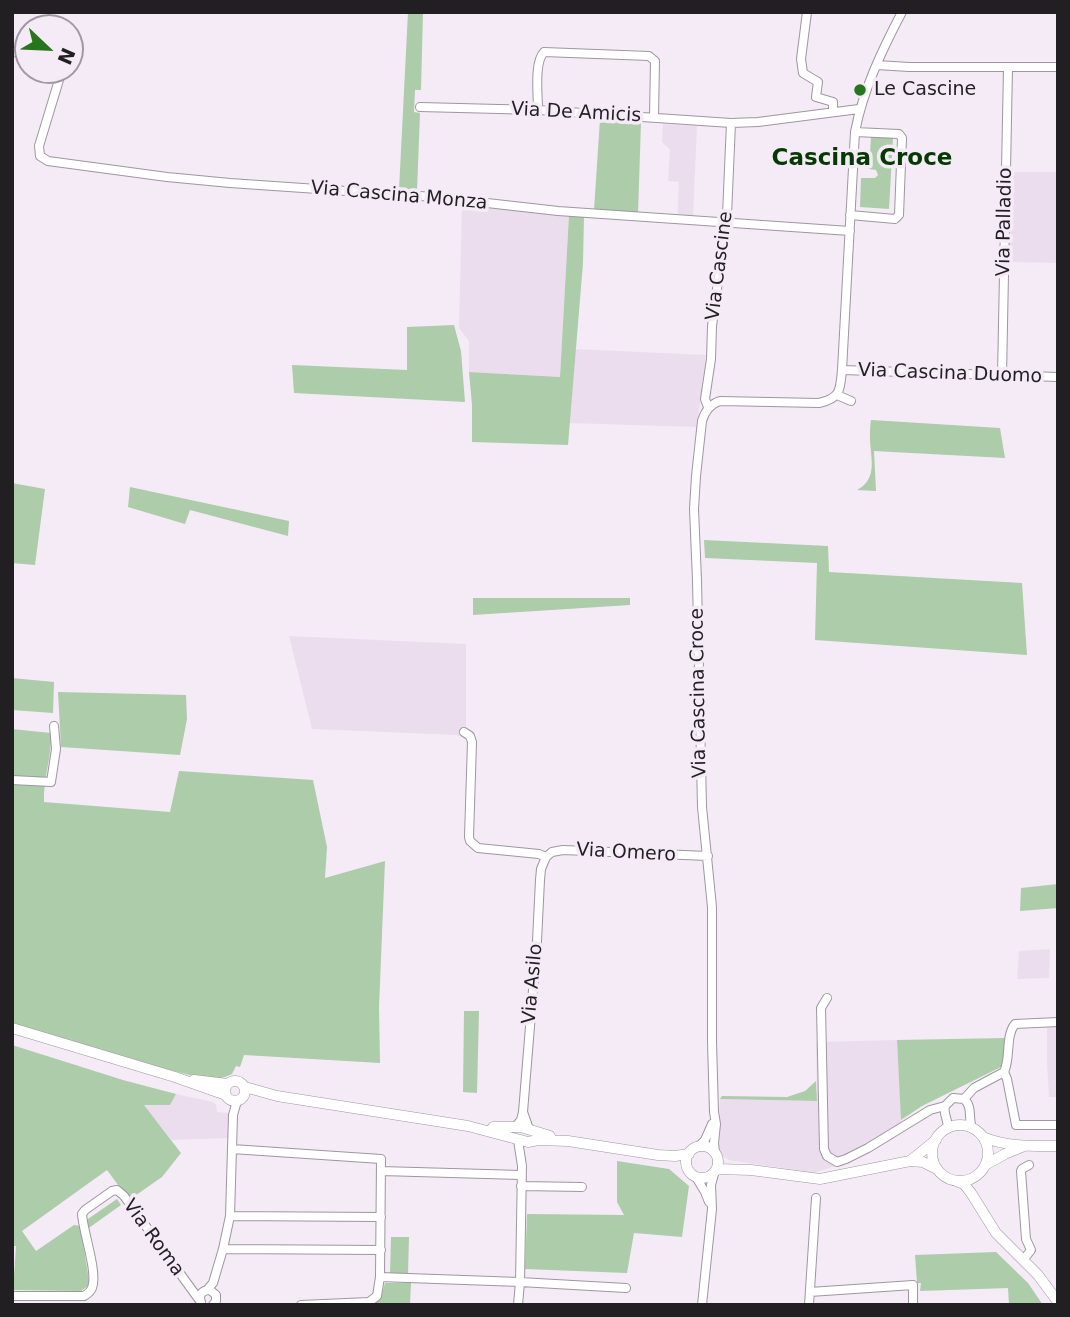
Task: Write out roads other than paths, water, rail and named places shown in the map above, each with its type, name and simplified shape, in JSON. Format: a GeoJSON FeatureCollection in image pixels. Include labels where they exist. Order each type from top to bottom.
{"type":"FeatureCollection","features":[{"type":"Feature","properties":{"kind":"street"},"geometry":{"type":"LineString","coordinates":[[807,12],[801,59],[803,73],[818,82],[816,97],[833,102],[833,112]]}},
{"type":"Feature","properties":{"kind":"street"},"geometry":{"type":"LineString","coordinates":[[708,407],[720,401],[819,403],[832,399],[840,389],[855,132],[864,95],[902,12]]}},
{"type":"Feature","properties":{"kind":"street"},"geometry":{"type":"LineString","coordinates":[[538,110],[538,62],[544,52],[649,56],[655,61],[654,117]]}},
{"type":"Feature","properties":{"kind":"street"},"geometry":{"type":"LineString","coordinates":[[877,65],[1058,68]]}},
{"type":"Feature","properties":{"kind":"street","name":"Via Palladio"},"geometry":{"type":"LineString","coordinates":[[1002,376],[1008,68]]}},
{"type":"Feature","properties":{"kind":"street","name":"Via Cascina Monza"},"geometry":{"type":"LineString","coordinates":[[58,84],[39,146],[40,156],[48,161],[167,177],[433,197],[558,211],[850,231]]}},
{"type":"Feature","properties":{"kind":"street","name":"Via De Amicis"},"geometry":{"type":"LineString","coordinates":[[420,107],[538,110],[731,123],[859,109]]}},
{"type":"Feature","properties":{"kind":"street","name":"Via Cascine"},"geometry":{"type":"LineString","coordinates":[[708,407],[705,399],[727,215],[731,123]]}},
{"type":"Feature","properties":{"kind":"street"},"geometry":{"type":"LineString","coordinates":[[850,215],[895,219],[899,215],[902,138],[899,134],[855,132]]}},
{"type":"Feature","properties":{"kind":"street","name":"Via Cascina Duomo"},"geometry":{"type":"LineString","coordinates":[[842,370],[1058,377]]}},
{"type":"Feature","properties":{"kind":"street"},"geometry":{"type":"LineString","coordinates":[[837,395],[851,401]]}},
{"type":"Feature","properties":{"kind":"street","name":"Via Cascina Croce"},"geometry":{"type":"LineString","coordinates":[[708,407],[701,433],[694,509],[701,796],[712,907],[712,1042],[716,1155]]}},
{"type":"Feature","properties":{"kind":"street"},"geometry":{"type":"LineString","coordinates":[[12,780],[51,782],[56,749],[54,726]]}},
{"type":"Feature","properties":{"kind":"street"},"geometry":{"type":"LineString","coordinates":[[464,732],[470,736],[472,742],[470,842],[478,848],[546,857]]}},
{"type":"Feature","properties":{"kind":"street","name":"Via Omero"},"geometry":{"type":"LineString","coordinates":[[546,857],[552,852],[563,850],[708,856]]}},
{"type":"Feature","properties":{"kind":"street","name":"Via Asilo"},"geometry":{"type":"LineString","coordinates":[[515,1127],[523,1112],[540,880],[546,857]]}},
{"type":"Feature","properties":{"kind":"street"},"geometry":{"type":"LineString","coordinates":[[827,999],[821,1008],[824,1149],[827,1156],[837,1161],[846,1159],[934,1108],[944,1109]]}},
{"type":"Feature","properties":{"kind":"street"},"geometry":{"type":"LineString","coordinates":[[1058,1022],[1016,1024],[1011,1029],[1004,1072],[1016,1125],[1058,1125]]}},
{"type":"Feature","properties":{"kind":"street"},"geometry":{"type":"LineString","coordinates":[[12,1028],[176,1077],[234,1098],[277,1096]]}},
{"type":"Feature","properties":{"kind":"street"},"geometry":{"type":"LineString","coordinates":[[964,1099],[974,1088],[1004,1072]]}},
{"type":"Feature","properties":{"kind":"street"},"geometry":{"type":"LineString","coordinates":[[176,1077],[228,1084],[237,1081],[245,1087],[277,1096],[468,1126],[532,1142],[568,1141],[675,1156],[707,1147],[727,1163],[751,1170],[820,1179],[910,1161],[923,1162],[948,1178],[964,1184],[1002,1240],[1024,1259],[1058,1303]]}},
{"type":"Feature","properties":{"kind":"street"},"geometry":{"type":"LineString","coordinates":[[201,1303],[200,1294],[213,1283],[230,1216],[234,1098],[225,1089],[228,1084]]}},
{"type":"Feature","properties":{"kind":"street"},"geometry":{"type":"LineString","coordinates":[[234,1098],[245,1093],[245,1087]]}},
{"type":"Feature","properties":{"kind":"street"},"geometry":{"type":"LineString","coordinates":[[944,1109],[953,1098],[964,1099],[969,1104],[972,1128]]}},
{"type":"Feature","properties":{"kind":"street"},"geometry":{"type":"LineString","coordinates":[[944,1109],[948,1128]]}},
{"type":"Feature","properties":{"kind":"street","name":"Via Asilo"},"geometry":{"type":"LineString","coordinates":[[523,1112],[529,1129]]}},
{"type":"Feature","properties":{"kind":"street","name":"Via Cascina Croce"},"geometry":{"type":"LineString","coordinates":[[693,1150],[705,1140],[714,1114]]}},
{"type":"Feature","properties":{"kind":"street"},"geometry":{"type":"LineString","coordinates":[[468,1126],[529,1129],[568,1141]]}},
{"type":"Feature","properties":{"kind":"street"},"geometry":{"type":"LineString","coordinates":[[910,1161],[948,1128],[958,1126],[972,1128],[993,1141],[1025,1146],[1058,1146]]}},
{"type":"Feature","properties":{"kind":"street"},"geometry":{"type":"LineString","coordinates":[[983,1137],[988,1151],[977,1180],[987,1220]]}},
{"type":"Feature","properties":{"kind":"street"},"geometry":{"type":"LineString","coordinates":[[518,1140],[522,1171]]}},
{"type":"Feature","properties":{"kind":"street"},"geometry":{"type":"LineString","coordinates":[[936,1140],[933,1154],[937,1169]]}},
{"type":"Feature","properties":{"kind":"street"},"geometry":{"type":"LineString","coordinates":[[518,1305],[522,1171],[526,1149],[532,1142]]}},
{"type":"Feature","properties":{"kind":"street"},"geometry":{"type":"LineString","coordinates":[[956,1181],[969,1180],[1005,1154],[1025,1146]]}},
{"type":"Feature","properties":{"kind":"street"},"geometry":{"type":"LineString","coordinates":[[232,1149],[381,1159],[381,1250],[377,1296],[369,1302],[301,1305]]}},
{"type":"Feature","properties":{"kind":"street"},"geometry":{"type":"LineString","coordinates":[[687,1166],[693,1150]]}},
{"type":"Feature","properties":{"kind":"street"},"geometry":{"type":"LineString","coordinates":[[658,1155],[687,1166],[705,1192],[712,1209]]}},
{"type":"Feature","properties":{"kind":"street"},"geometry":{"type":"LineString","coordinates":[[702,1305],[712,1209],[711,1185],[716,1155]]}},
{"type":"Feature","properties":{"kind":"street"},"geometry":{"type":"LineString","coordinates":[[1024,1259],[1031,1250],[1026,1239],[1020,1177],[1022,1168],[1029,1165]]}},
{"type":"Feature","properties":{"kind":"street"},"geometry":{"type":"LineString","coordinates":[[696,1177],[705,1178],[715,1171],[751,1170]]}},
{"type":"Feature","properties":{"kind":"street"},"geometry":{"type":"LineString","coordinates":[[381,1171],[522,1171]]}},
{"type":"Feature","properties":{"kind":"street"},"geometry":{"type":"LineString","coordinates":[[521,1186],[582,1187]]}},
{"type":"Feature","properties":{"kind":"street","name":"Via Roma"},"geometry":{"type":"LineString","coordinates":[[12,1296],[88,1294],[92,1289],[93,1276],[82,1214],[112,1191],[119,1191],[201,1303]]}},
{"type":"Feature","properties":{"kind":"street"},"geometry":{"type":"LineString","coordinates":[[809,1305],[816,1198]]}},
{"type":"Feature","properties":{"kind":"street"},"geometry":{"type":"LineString","coordinates":[[230,1216],[381,1217]]}},
{"type":"Feature","properties":{"kind":"street"},"geometry":{"type":"LineString","coordinates":[[223,1249],[381,1250]]}},
{"type":"Feature","properties":{"kind":"street"},"geometry":{"type":"LineString","coordinates":[[215,1302],[216,1271]]}},
{"type":"Feature","properties":{"kind":"street"},"geometry":{"type":"LineString","coordinates":[[380,1277],[626,1288]]}},
{"type":"Feature","properties":{"kind":"street"},"geometry":{"type":"LineString","coordinates":[[810,1292],[914,1285],[913,1305]]}},
{"type":"Feature","properties":{"kind":"street","name":"Via Roma"},"geometry":{"type":"LineString","coordinates":[[189,1288],[212,1291],[215,1302]]}},
{"type":"Feature","properties":{"kind":"place","name":"Le Cascine"},"geometry":{"type":"Point","coordinates":[860,90]}},
{"type":"Feature","properties":{"kind":"district","name":"Cascina Croce"},"geometry":{"type":"Point","coordinates":[862,159]}}]}
